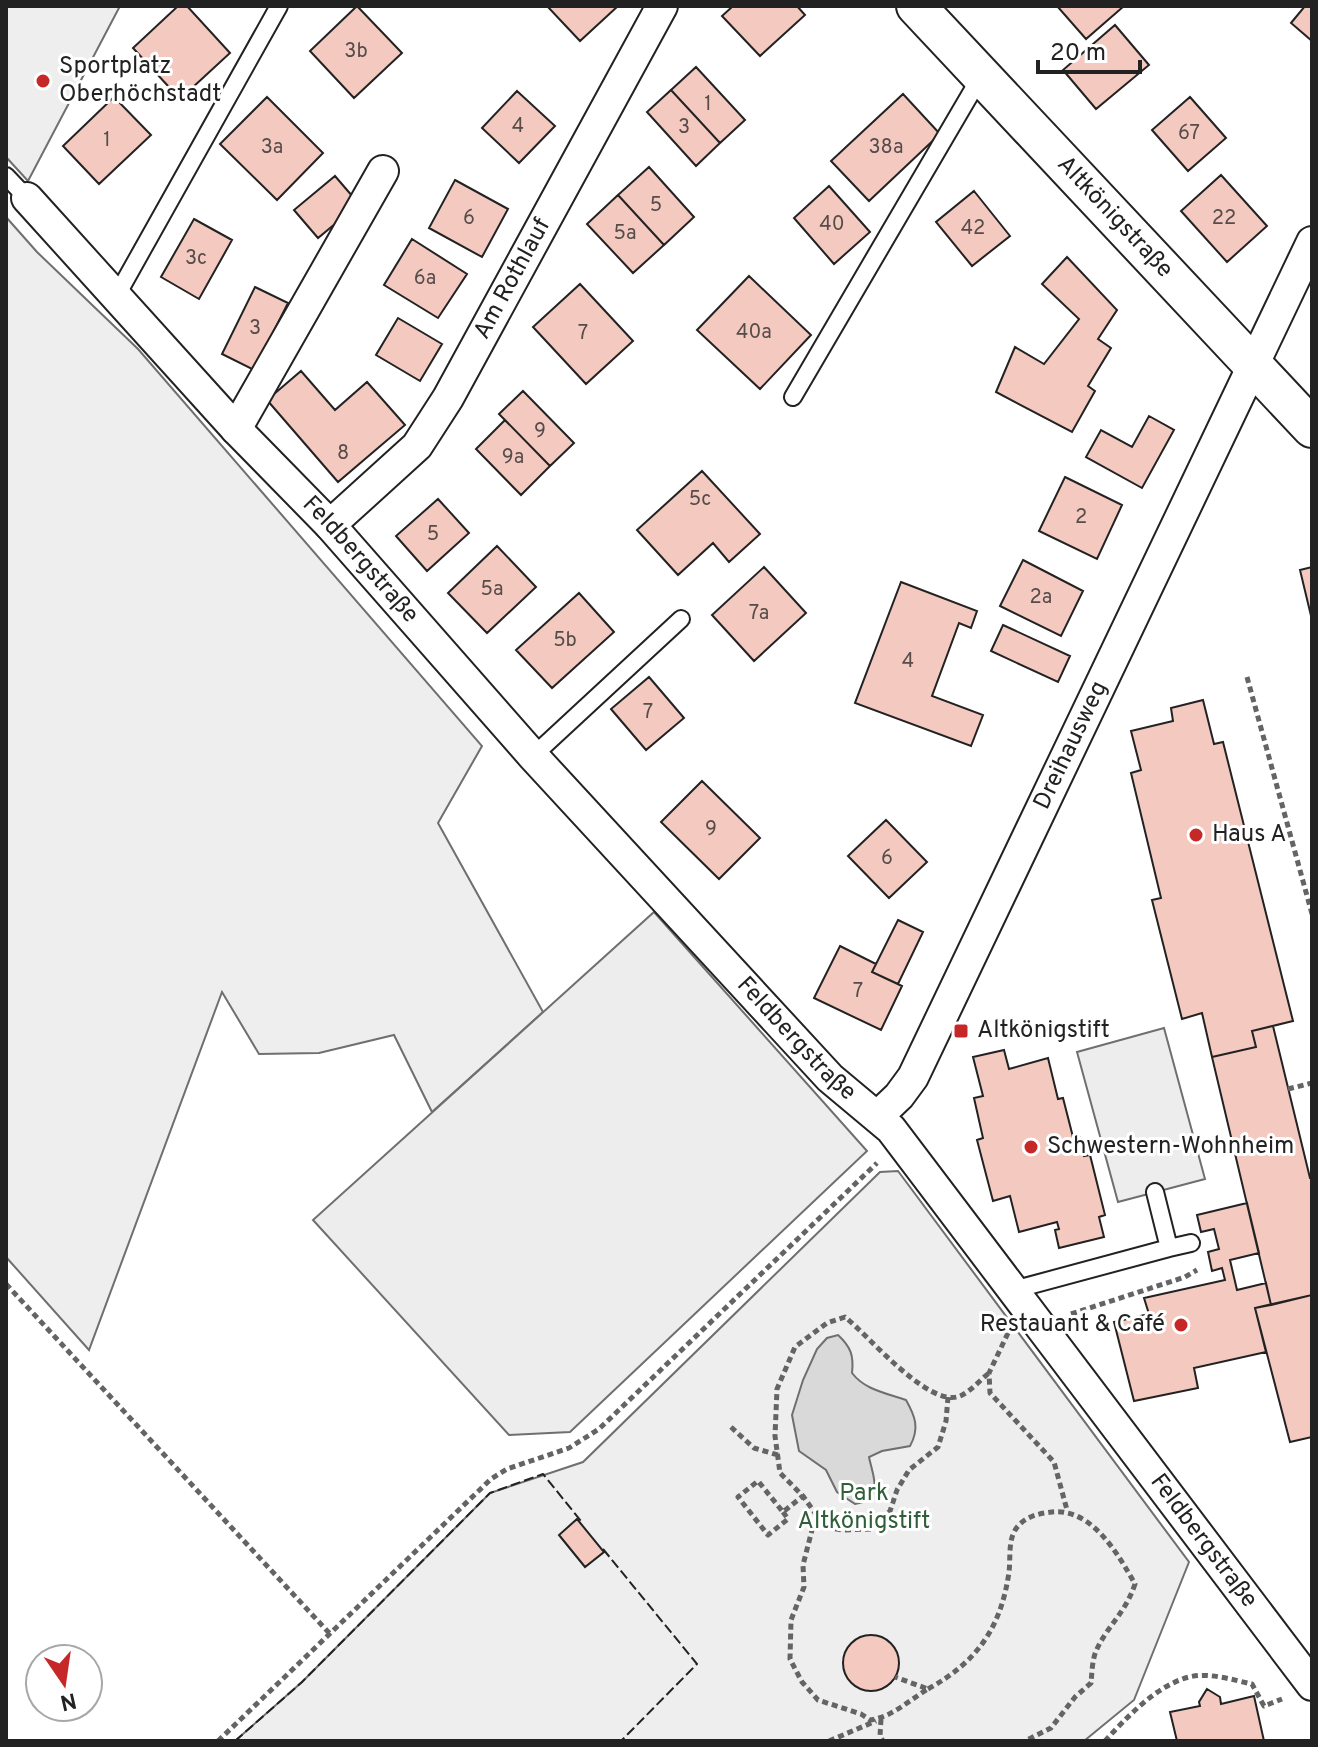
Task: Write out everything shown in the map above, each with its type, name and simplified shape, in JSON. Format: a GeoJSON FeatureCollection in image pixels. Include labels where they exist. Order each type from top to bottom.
{"type":"FeatureCollection","features":[{"type":"Feature","properties":{"kind":"street","name":"Am Rothlauf"},"geometry":{"type":"LineString","coordinates":[[330,525],[417,446],[448,398],[662,6]]}},
{"type":"Feature","properties":{"kind":"street","name":"Altkönigstraße"},"geometry":{"type":"LineString","coordinates":[[916,6],[1312,428]]}},
{"type":"Feature","properties":{"kind":"street"},"geometry":{"type":"LineString","coordinates":[[236,429],[383,171]]}},
{"type":"Feature","properties":{"kind":"street","name":"Feldbergstraße"},"geometry":{"type":"LineString","coordinates":[[27,198],[236,429],[330,525],[533,756],[830,1078],[878,1116],[900,1141],[1026,1306],[1300,1691]]}},
{"type":"Feature","properties":{"kind":"street","name":"Dreihausweg"},"geometry":{"type":"LineString","coordinates":[[878,1116],[913,1077],[1312,242]]}},
{"type":"Feature","properties":{"kind":"lane"},"geometry":{"type":"LineString","coordinates":[[117,295],[279,6]]}},
{"type":"Feature","properties":{"kind":"lane"},"geometry":{"type":"LineString","coordinates":[[793,397],[981,76]]}},
{"type":"Feature","properties":{"kind":"lane"},"geometry":{"type":"LineString","coordinates":[[6,176],[27,198]]}},
{"type":"Feature","properties":{"kind":"lane"},"geometry":{"type":"LineString","coordinates":[[533,756],[681,619]]}},
{"type":"Feature","properties":{"kind":"lane"},"geometry":{"type":"LineString","coordinates":[[1155,1192],[1169,1248]]}},
{"type":"Feature","properties":{"kind":"lane"},"geometry":{"type":"LineString","coordinates":[[1026,1306],[1169,1248],[1191,1243]]}},
{"type":"Feature","properties":{"kind":"path"},"geometry":{"type":"LineString","coordinates":[[1247,677],[1310,897],[1312,914]]}},
{"type":"Feature","properties":{"kind":"path"},"geometry":{"type":"LineString","coordinates":[[1288,1089],[1312,1083]]}},
{"type":"Feature","properties":{"kind":"path"},"geometry":{"type":"LineString","coordinates":[[218,1741],[491,1479],[507,1469],[569,1448],[599,1429],[900,1141]]}},
{"type":"Feature","properties":{"kind":"path"},"geometry":{"type":"LineString","coordinates":[[948,1397],[946,1421],[938,1447],[909,1470],[897,1490],[890,1511],[871,1529],[825,1527],[803,1496],[780,1473],[775,1436],[777,1389],[795,1347],[827,1323],[845,1317],[900,1370],[948,1397],[960,1396],[989,1373],[1013,1323],[1026,1306],[1185,1277],[1197,1269]]}},
{"type":"Feature","properties":{"kind":"path"},"geometry":{"type":"LineString","coordinates":[[6,1284],[331,1635]]}},
{"type":"Feature","properties":{"kind":"path"},"geometry":{"type":"LineString","coordinates":[[989,1373],[990,1393],[1054,1462],[1067,1510]]}},
{"type":"Feature","properties":{"kind":"path"},"geometry":{"type":"LineString","coordinates":[[731,1427],[754,1448],[778,1455]]}},
{"type":"Feature","properties":{"kind":"path"},"geometry":{"type":"LineString","coordinates":[[758,1481],[783,1512],[788,1519],[768,1535],[738,1497],[758,1481]]}},
{"type":"Feature","properties":{"kind":"path"},"geometry":{"type":"LineString","coordinates":[[783,1512],[803,1496]]}},
{"type":"Feature","properties":{"kind":"path"},"geometry":{"type":"LineString","coordinates":[[820,1520],[812,1530],[803,1565],[804,1587],[791,1620],[790,1659],[802,1682],[818,1700],[870,1720],[887,1718],[902,1705],[964,1667],[988,1636],[1002,1599],[1009,1572],[1009,1549],[1017,1526],[1038,1513],[1067,1510],[1084,1517],[1123,1563],[1135,1584],[1121,1616],[1103,1638],[1095,1654],[1091,1683],[1075,1697],[1051,1728],[1025,1741]]}},
{"type":"Feature","properties":{"kind":"path"},"geometry":{"type":"LineString","coordinates":[[1105,1741],[1154,1696],[1190,1676],[1217,1676],[1252,1684],[1264,1706],[1300,1691]]}},
{"type":"Feature","properties":{"kind":"path"},"geometry":{"type":"LineString","coordinates":[[895,1677],[928,1689]]}},
{"type":"Feature","properties":{"kind":"path"},"geometry":{"type":"LineString","coordinates":[[829,1741],[881,1719]]}},
{"type":"Feature","properties":{"kind":"path"},"geometry":{"type":"LineString","coordinates":[[881,1719],[880,1736],[883,1741]]}},
{"type":"Feature","properties":{"kind":"green space","name":"Sportplatz Oberhöchstadt"},"geometry":{"type":"Polygon","coordinates":[[[6,6],[120,6],[28,181],[6,157],[6,6]]]}},
{"type":"Feature","properties":{"kind":"green space"},"geometry":{"type":"Polygon","coordinates":[[[6,217],[37,252],[138,349],[482,746],[438,823],[543,1012],[432,1112],[394,1035],[319,1053],[259,1054],[222,992],[89,1350],[6,1257],[6,217]]]}},
{"type":"Feature","properties":{"kind":"green space","name":"Park Altkönigstift"},"geometry":{"type":"Polygon","coordinates":[[[898,1171],[1189,1562],[1134,1700],[1084,1741],[235,1741],[302,1682],[490,1493],[583,1462],[880,1172],[898,1171]]]}},
{"type":"Feature","properties":{"kind":"shaded area"},"geometry":{"type":"Polygon","coordinates":[[[654,912],[867,1151],[570,1432],[509,1435],[313,1220],[654,912]]]}},
{"type":"Feature","properties":{"kind":"shaded area"},"geometry":{"type":"Polygon","coordinates":[[[1164,1028],[1205,1179],[1118,1202],[1077,1052],[1164,1028]]]}},
{"type":"Feature","properties":{"kind":"shaded area"},"geometry":{"type":"Polygon","coordinates":[[[838,1335],[851,1352],[852,1373],[857,1379],[906,1400],[915,1422],[910,1446],[882,1451],[869,1457],[874,1492],[855,1504],[837,1492],[826,1470],[799,1451],[792,1415],[817,1349],[827,1338],[838,1335]]]}},
{"type":"Feature","properties":{"kind":"building"},"geometry":{"type":"Polygon","coordinates":[[[178,6],[187,6],[230,53],[180,99],[133,48],[178,6]]]}},
{"type":"Feature","properties":{"kind":"building"},"geometry":{"type":"Polygon","coordinates":[[[357,6],[402,53],[354,98],[310,51],[357,6]]]}},
{"type":"Feature","properties":{"kind":"building"},"geometry":{"type":"Polygon","coordinates":[[[547,6],[618,6],[580,41],[547,6]]]}},
{"type":"Feature","properties":{"kind":"building"},"geometry":{"type":"Polygon","coordinates":[[[733,6],[797,6],[805,15],[760,56],[722,16],[733,6]]]}},
{"type":"Feature","properties":{"kind":"building"},"geometry":{"type":"Polygon","coordinates":[[[1057,6],[1124,6],[1086,39],[1057,6]]]}},
{"type":"Feature","properties":{"kind":"building"},"geometry":{"type":"Polygon","coordinates":[[[1305,6],[1312,6],[1312,41],[1291,23],[1305,6]]]}},
{"type":"Feature","properties":{"kind":"building"},"geometry":{"type":"Polygon","coordinates":[[[1115,25],[1149,65],[1096,109],[1063,70],[1115,25]]]}},
{"type":"Feature","properties":{"kind":"building"},"geometry":{"type":"Polygon","coordinates":[[[696,67],[745,120],[720,143],[671,90],[696,67]]]}},
{"type":"Feature","properties":{"kind":"building"},"geometry":{"type":"Polygon","coordinates":[[[671,90],[720,143],[696,166],[647,112],[671,90]]]}},
{"type":"Feature","properties":{"kind":"building"},"geometry":{"type":"Polygon","coordinates":[[[517,91],[555,126],[519,163],[482,128],[517,91]]]}},
{"type":"Feature","properties":{"kind":"building"},"geometry":{"type":"Polygon","coordinates":[[[903,94],[940,134],[869,201],[831,161],[903,94]]]}},
{"type":"Feature","properties":{"kind":"building"},"geometry":{"type":"Polygon","coordinates":[[[114,97],[151,135],[99,184],[63,146],[114,97]]]}},
{"type":"Feature","properties":{"kind":"building"},"geometry":{"type":"Polygon","coordinates":[[[267,97],[323,153],[277,200],[220,144],[267,97]]]}},
{"type":"Feature","properties":{"kind":"building"},"geometry":{"type":"Polygon","coordinates":[[[1190,97],[1226,138],[1188,171],[1152,130],[1190,97]]]}},
{"type":"Feature","properties":{"kind":"building"},"geometry":{"type":"Polygon","coordinates":[[[649,167],[694,217],[664,245],[618,195],[649,167]]]}},
{"type":"Feature","properties":{"kind":"building"},"geometry":{"type":"Polygon","coordinates":[[[1221,175],[1267,226],[1227,262],[1181,211],[1221,175]]]}},
{"type":"Feature","properties":{"kind":"building"},"geometry":{"type":"Polygon","coordinates":[[[335,176],[359,204],[318,238],[294,210],[335,176]]]}},
{"type":"Feature","properties":{"kind":"building"},"geometry":{"type":"Polygon","coordinates":[[[455,180],[508,209],[482,257],[429,228],[455,180]]]}},
{"type":"Feature","properties":{"kind":"building"},"geometry":{"type":"Polygon","coordinates":[[[829,186],[870,232],[834,264],[794,218],[829,186]]]}},
{"type":"Feature","properties":{"kind":"building"},"geometry":{"type":"Polygon","coordinates":[[[974,191],[1010,236],[972,266],[936,222],[974,191]]]}},
{"type":"Feature","properties":{"kind":"building"},"geometry":{"type":"Polygon","coordinates":[[[618,195],[664,245],[633,273],[587,224],[618,195]]]}},
{"type":"Feature","properties":{"kind":"building"},"geometry":{"type":"Polygon","coordinates":[[[194,219],[232,240],[199,299],[161,277],[194,219]]]}},
{"type":"Feature","properties":{"kind":"building"},"geometry":{"type":"Polygon","coordinates":[[[412,239],[467,274],[438,318],[384,285],[412,239]]]}},
{"type":"Feature","properties":{"kind":"building"},"geometry":{"type":"Polygon","coordinates":[[[1067,257],[1117,310],[1098,339],[1111,348],[1088,386],[1095,391],[1072,432],[996,392],[1015,347],[1044,364],[1079,319],[1042,284],[1067,257]]]}},
{"type":"Feature","properties":{"kind":"building"},"geometry":{"type":"Polygon","coordinates":[[[749,276],[811,335],[760,389],[697,330],[749,276]]]}},
{"type":"Feature","properties":{"kind":"building"},"geometry":{"type":"Polygon","coordinates":[[[580,284],[633,341],[586,384],[533,327],[580,284]]]}},
{"type":"Feature","properties":{"kind":"building"},"geometry":{"type":"Polygon","coordinates":[[[255,287],[288,303],[254,370],[222,354],[255,287]]]}},
{"type":"Feature","properties":{"kind":"building"},"geometry":{"type":"Polygon","coordinates":[[[398,318],[442,344],[420,381],[376,355],[398,318]]]}},
{"type":"Feature","properties":{"kind":"building"},"geometry":{"type":"Polygon","coordinates":[[[301,371],[335,410],[367,382],[405,425],[338,482],[267,400],[301,371]]]}},
{"type":"Feature","properties":{"kind":"building"},"geometry":{"type":"Polygon","coordinates":[[[523,391],[574,443],[550,466],[499,414],[523,391]]]}},
{"type":"Feature","properties":{"kind":"building"},"geometry":{"type":"Polygon","coordinates":[[[1149,416],[1174,430],[1142,488],[1086,457],[1101,430],[1132,447],[1149,416]]]}},
{"type":"Feature","properties":{"kind":"building"},"geometry":{"type":"Polygon","coordinates":[[[505,420],[550,466],[521,495],[476,449],[505,420]]]}},
{"type":"Feature","properties":{"kind":"building"},"geometry":{"type":"Polygon","coordinates":[[[702,471],[760,534],[729,562],[713,543],[678,575],[637,530],[702,471]]]}},
{"type":"Feature","properties":{"kind":"building"},"geometry":{"type":"Polygon","coordinates":[[[1065,477],[1122,505],[1097,559],[1039,531],[1065,477]]]}},
{"type":"Feature","properties":{"kind":"building"},"geometry":{"type":"Polygon","coordinates":[[[438,499],[469,533],[427,571],[396,536],[438,499]]]}},
{"type":"Feature","properties":{"kind":"building"},"geometry":{"type":"Polygon","coordinates":[[[497,546],[536,587],[487,633],[448,593],[497,546]]]}},
{"type":"Feature","properties":{"kind":"building"},"geometry":{"type":"Polygon","coordinates":[[[1023,560],[1083,591],[1061,636],[1000,606],[1023,560]]]}},
{"type":"Feature","properties":{"kind":"building"},"geometry":{"type":"Polygon","coordinates":[[[764,567],[806,613],[754,661],[712,615],[764,567]]]}},
{"type":"Feature","properties":{"kind":"building"},"geometry":{"type":"Polygon","coordinates":[[[1312,567],[1312,620],[1300,570],[1312,567]]]}},
{"type":"Feature","properties":{"kind":"building"},"geometry":{"type":"Polygon","coordinates":[[[901,582],[977,611],[971,628],[959,623],[932,696],[983,715],[971,746],[855,703],[901,582]]]}},
{"type":"Feature","properties":{"kind":"building"},"geometry":{"type":"Polygon","coordinates":[[[579,593],[614,632],[552,688],[516,650],[579,593]]]}},
{"type":"Feature","properties":{"kind":"building"},"geometry":{"type":"Polygon","coordinates":[[[1003,625],[1070,656],[1058,682],[991,651],[1003,625]]]}},
{"type":"Feature","properties":{"kind":"building"},"geometry":{"type":"Polygon","coordinates":[[[649,677],[684,718],[646,750],[611,709],[649,677]]]}},
{"type":"Feature","properties":{"kind":"building","name":"Haus A"},"geometry":{"type":"Polygon","coordinates":[[[1203,700],[1214,744],[1223,742],[1293,1021],[1252,1031],[1256,1047],[1212,1057],[1202,1013],[1182,1019],[1152,900],[1161,898],[1131,773],[1141,770],[1131,731],[1173,721],[1171,708],[1203,700]]]}},
{"type":"Feature","properties":{"kind":"building"},"geometry":{"type":"Polygon","coordinates":[[[702,781],[760,838],[719,879],[661,822],[702,781]]]}},
{"type":"Feature","properties":{"kind":"building"},"geometry":{"type":"Polygon","coordinates":[[[886,820],[927,862],[889,898],[848,856],[886,820]]]}},
{"type":"Feature","properties":{"kind":"building"},"geometry":{"type":"Polygon","coordinates":[[[898,920],[923,932],[898,984],[872,972],[898,920]]]}},
{"type":"Feature","properties":{"kind":"building"},"geometry":{"type":"Polygon","coordinates":[[[840,946],[876,964],[872,972],[902,986],[881,1030],[814,998],[840,946]]]}},
{"type":"Feature","properties":{"kind":"building"},"geometry":{"type":"Polygon","coordinates":[[[1273,1026],[1312,1178],[1312,1295],[1271,1305],[1212,1057],[1256,1047],[1252,1031],[1273,1026]]]}},
{"type":"Feature","properties":{"kind":"building","name":"Schwestern-Wohnheim"},"geometry":{"type":"Polygon","coordinates":[[[1004,1050],[1009,1069],[1048,1058],[1058,1099],[1063,1098],[1073,1137],[1079,1136],[1084,1156],[1090,1155],[1105,1215],[1099,1217],[1104,1237],[1059,1248],[1055,1230],[1059,1229],[1057,1222],[1019,1232],[1010,1196],[993,1201],[977,1140],[983,1138],[974,1098],[983,1096],[973,1057],[1004,1050]]]}},
{"type":"Feature","properties":{"kind":"building"},"geometry":{"type":"Polygon","coordinates":[[[1247,1203],[1259,1253],[1230,1260],[1237,1290],[1266,1283],[1271,1305],[1255,1308],[1266,1352],[1194,1368],[1198,1388],[1134,1401],[1114,1322],[1149,1314],[1144,1298],[1225,1280],[1222,1268],[1212,1271],[1208,1252],[1219,1249],[1214,1229],[1201,1232],[1197,1215],[1247,1203]]]}},
{"type":"Feature","properties":{"kind":"building"},"geometry":{"type":"Polygon","coordinates":[[[1312,1295],[1312,1437],[1290,1442],[1255,1308],[1312,1295]]]}},
{"type":"Feature","properties":{"kind":"building"},"geometry":{"type":"Polygon","coordinates":[[[577,1519],[604,1552],[585,1567],[559,1535],[577,1519]]]}},
{"type":"Feature","properties":{"kind":"building"},"geometry":{"type":"Polygon","coordinates":[[[871,1635],[891,1643],[899,1663],[891,1683],[871,1691],[851,1683],[843,1663],[851,1643],[871,1635]]]}},
{"type":"Feature","properties":{"kind":"building"},"geometry":{"type":"Polygon","coordinates":[[[1207,1689],[1220,1697],[1221,1704],[1254,1696],[1264,1741],[1177,1741],[1170,1712],[1200,1706],[1199,1702],[1207,1689]]]}},
{"type":"Feature","properties":{"kind":"fence"},"geometry":{"type":"LineString","coordinates":[[235,1741],[302,1682],[490,1493],[543,1474],[581,1521]]}},
{"type":"Feature","properties":{"kind":"fence"},"geometry":{"type":"LineString","coordinates":[[603,1549],[697,1664],[621,1741]]}},
{"type":"Feature","properties":{"kind":"place","name":"Sportplatz Oberhöchstadt"},"geometry":{"type":"Point","coordinates":[43,81]}},
{"type":"Feature","properties":{"kind":"place","name":"Haus A"},"geometry":{"type":"Point","coordinates":[1196,835]}},
{"type":"Feature","properties":{"kind":"place","name":"Altkönigstift"},"geometry":{"type":"Point","coordinates":[961,1031]}},
{"type":"Feature","properties":{"kind":"place","name":"Schwestern-Wohnheim"},"geometry":{"type":"Point","coordinates":[1031,1147]}},
{"type":"Feature","properties":{"kind":"place","name":"Restauant & Café"},"geometry":{"type":"Point","coordinates":[1181,1325]}}]}
